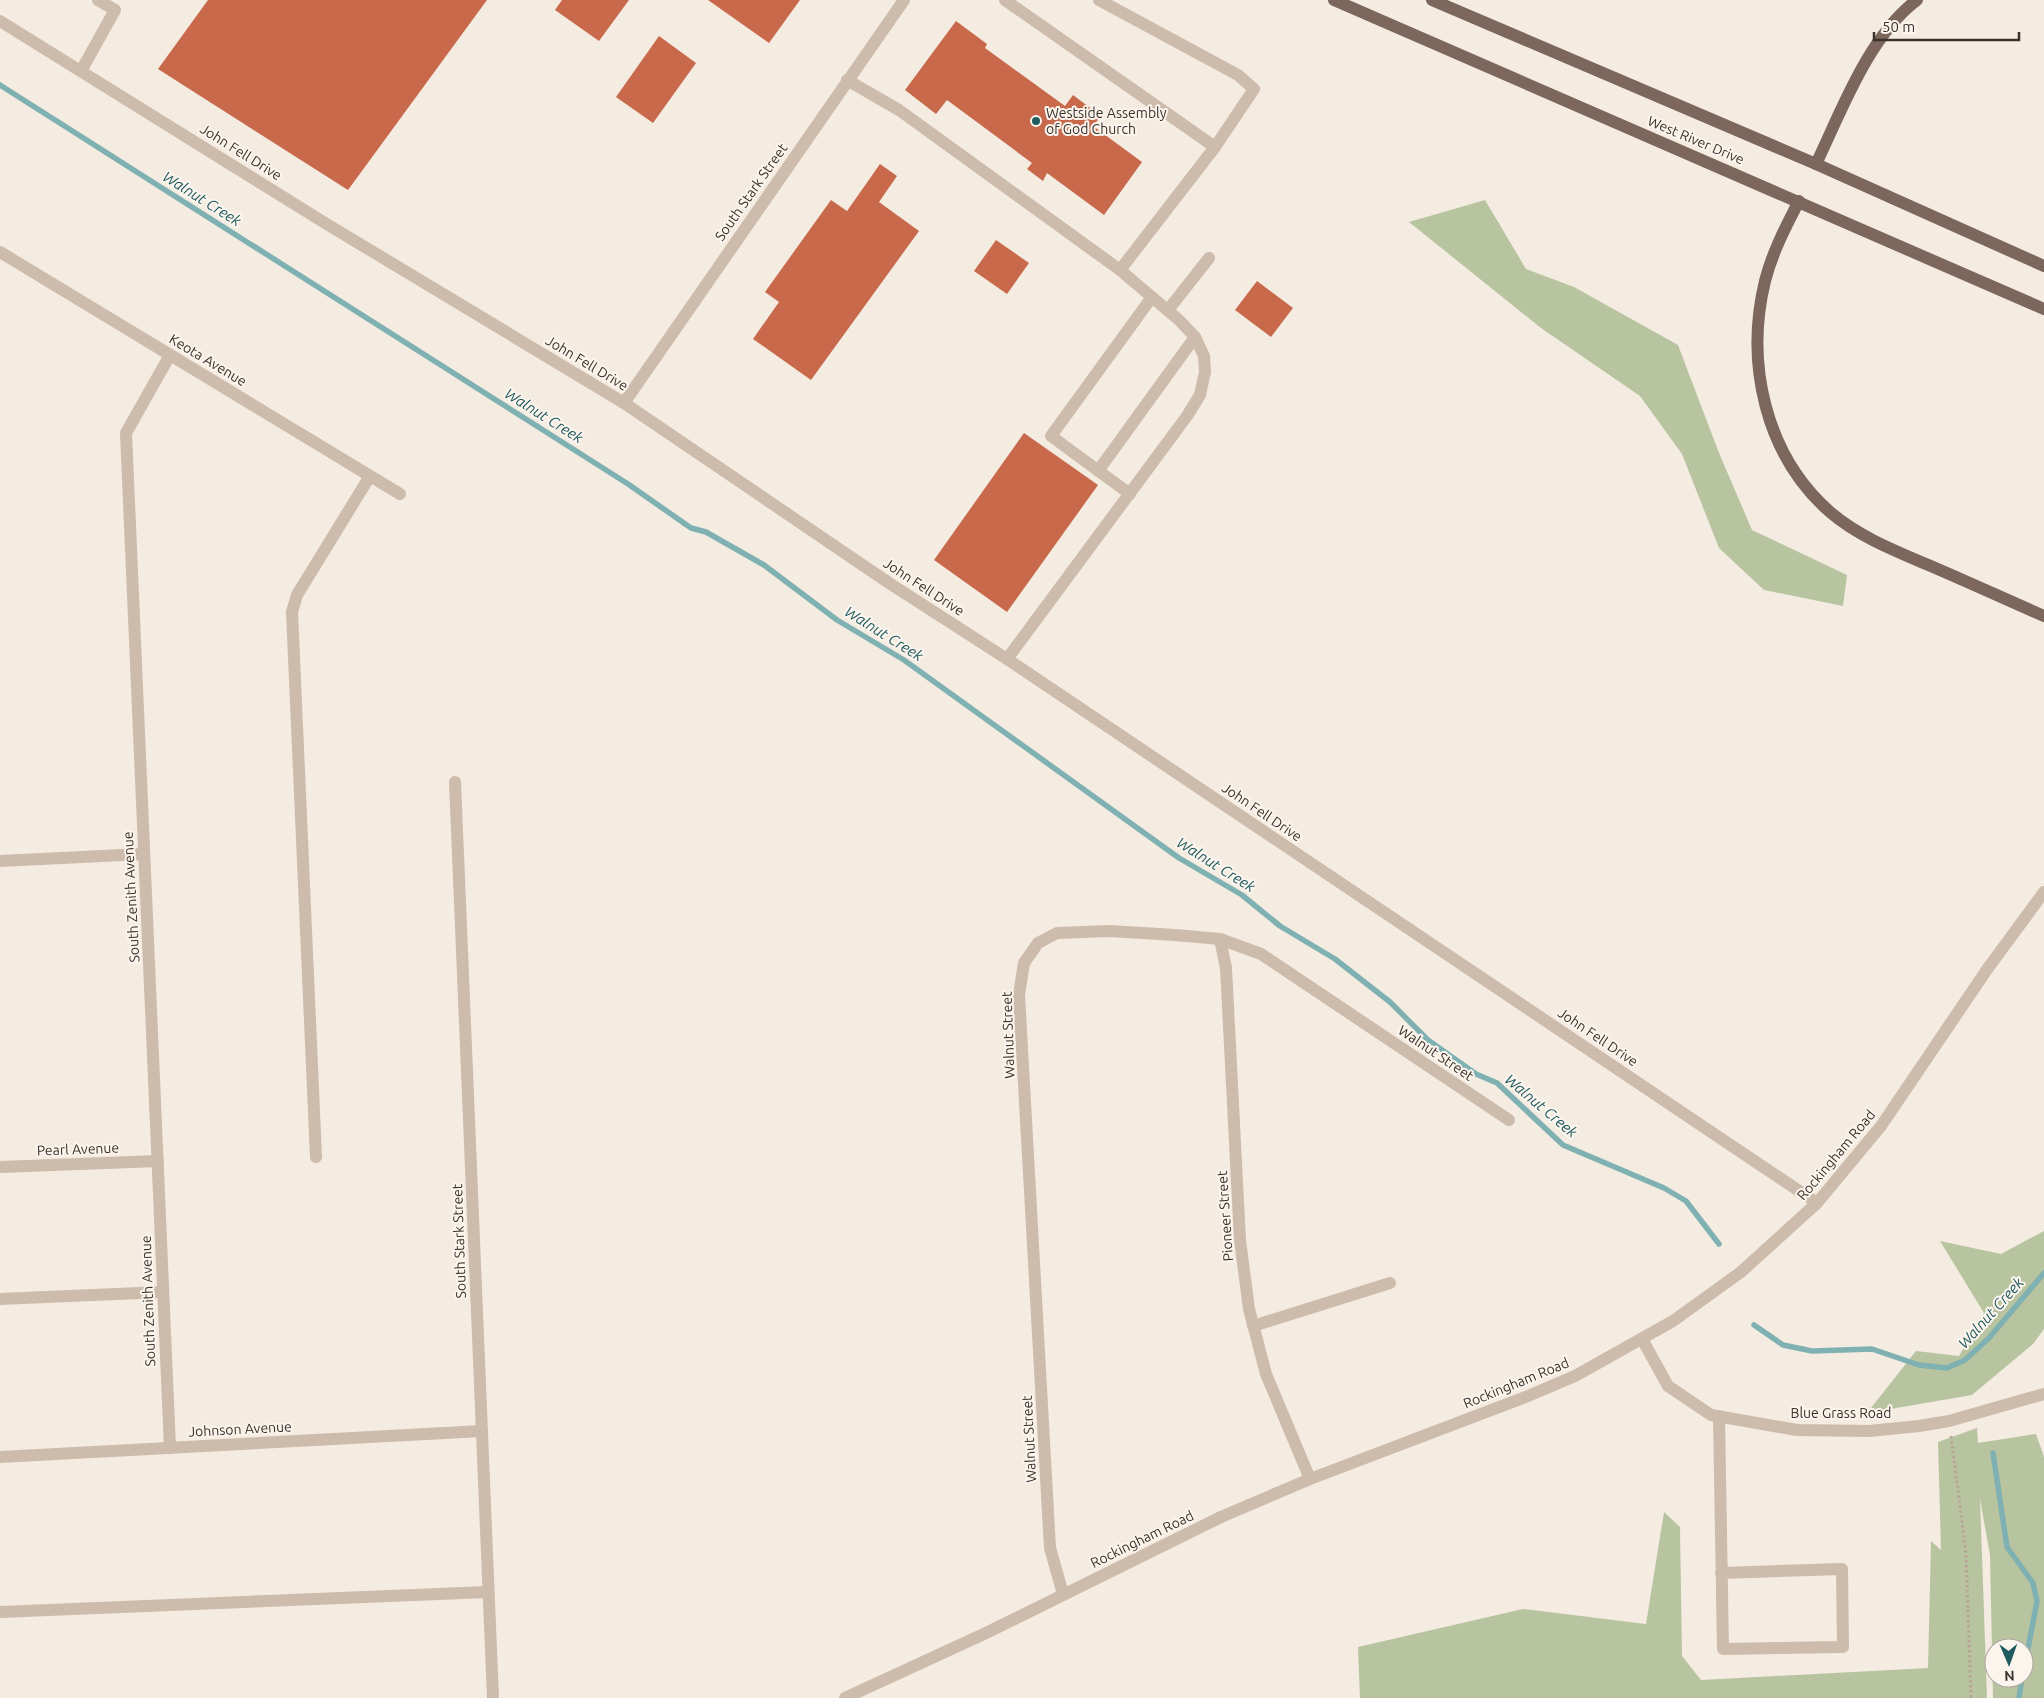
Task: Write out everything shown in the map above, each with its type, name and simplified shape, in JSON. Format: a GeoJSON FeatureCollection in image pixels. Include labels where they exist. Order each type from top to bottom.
{"type":"FeatureCollection","features":[{"type":"Feature","properties":{"kind":"main road","name":"West River Drive"},"geometry":{"type":"LineString","coordinates":[[1334,0],[2044,309]]}},
{"type":"Feature","properties":{"kind":"main road","name":"West River Drive"},"geometry":{"type":"LineString","coordinates":[[1432,0],[1816,164],[2044,266]]}},
{"type":"Feature","properties":{"kind":"main road"},"geometry":{"type":"LineString","coordinates":[[1816,164],[1858,77],[1879,40],[1905,9],[1917,0]]}},
{"type":"Feature","properties":{"kind":"main road"},"geometry":{"type":"LineString","coordinates":[[1799,201],[1780,240],[1765,280],[1759,316],[1759,358],[1763,403],[1777,443],[1801,480],[1830,512],[1863,535],[2044,616]]}},
{"type":"Feature","properties":{"kind":"street"},"geometry":{"type":"LineString","coordinates":[[81,71],[115,10],[98,0]]}},
{"type":"Feature","properties":{"kind":"street","name":"South Stark Street"},"geometry":{"type":"LineString","coordinates":[[624,403],[904,0]]}},
{"type":"Feature","properties":{"kind":"street"},"geometry":{"type":"LineString","coordinates":[[1004,0],[1215,147]]}},
{"type":"Feature","properties":{"kind":"street"},"geometry":{"type":"LineString","coordinates":[[1099,0],[1238,76],[1254,88],[1215,147],[1120,270]]}},
{"type":"Feature","properties":{"kind":"street","name":"John Fell Drive"},"geometry":{"type":"LineString","coordinates":[[0,21],[334,228],[624,403],[889,583],[1007,659],[1817,1203]]}},
{"type":"Feature","properties":{"kind":"street"},"geometry":{"type":"LineString","coordinates":[[847,80],[899,110],[1120,270],[1168,310],[1195,337],[1204,356],[1205,372],[1200,394],[1187,416],[1007,659]]}},
{"type":"Feature","properties":{"kind":"street","name":"Keota Avenue"},"geometry":{"type":"LineString","coordinates":[[0,252],[400,494]]}},
{"type":"Feature","properties":{"kind":"street"},"geometry":{"type":"LineString","coordinates":[[1168,310],[1208,258]]}},
{"type":"Feature","properties":{"kind":"street"},"geometry":{"type":"LineString","coordinates":[[1130,494],[1050,436],[1152,297]]}},
{"type":"Feature","properties":{"kind":"street"},"geometry":{"type":"LineString","coordinates":[[1098,471],[1195,337]]}},
{"type":"Feature","properties":{"kind":"street","name":"South Zenith Avenue"},"geometry":{"type":"LineString","coordinates":[[170,355],[126,433],[170,1448]]}},
{"type":"Feature","properties":{"kind":"street"},"geometry":{"type":"LineString","coordinates":[[316,1157],[292,612],[297,595],[370,476]]}},
{"type":"Feature","properties":{"kind":"street","name":"South Stark Street"},"geometry":{"type":"LineString","coordinates":[[455,782],[493,1698]]}},
{"type":"Feature","properties":{"kind":"street"},"geometry":{"type":"LineString","coordinates":[[0,861],[144,854]]}},
{"type":"Feature","properties":{"kind":"street","name":"Rockingham Road"},"geometry":{"type":"LineString","coordinates":[[845,1698],[986,1633],[1221,1517],[1310,1479],[1528,1396],[1575,1376],[1672,1321],[1741,1272],[1817,1203],[1881,1126],[1988,968],[2044,892]]}},
{"type":"Feature","properties":{"kind":"street","name":"Walnut Street"},"geometry":{"type":"LineString","coordinates":[[1063,1594],[1050,1548],[1019,995],[1024,963],[1038,942],[1058,933],[1119,932],[1175,934],[1220,939],[1261,954],[1509,1120]]}},
{"type":"Feature","properties":{"kind":"street","name":"Pioneer Street"},"geometry":{"type":"LineString","coordinates":[[1220,939],[1226,968],[1240,1240],[1249,1309],[1266,1374],[1310,1479]]}},
{"type":"Feature","properties":{"kind":"street","name":"Pearl Avenue"},"geometry":{"type":"LineString","coordinates":[[0,1167],[158,1161]]}},
{"type":"Feature","properties":{"kind":"street"},"geometry":{"type":"LineString","coordinates":[[1253,1326],[1390,1283]]}},
{"type":"Feature","properties":{"kind":"street"},"geometry":{"type":"LineString","coordinates":[[0,1299],[163,1292]]}},
{"type":"Feature","properties":{"kind":"street","name":"Blue Grass Road"},"geometry":{"type":"LineString","coordinates":[[1642,1338],[1668,1386],[1711,1415],[1797,1430],[1869,1431],[1919,1426],[1949,1421],[2044,1394]]}},
{"type":"Feature","properties":{"kind":"street"},"geometry":{"type":"LineString","coordinates":[[1719,1416],[1723,1649],[1844,1647],[1842,1569],[1722,1573]]}},
{"type":"Feature","properties":{"kind":"street","name":"Johnson Avenue"},"geometry":{"type":"LineString","coordinates":[[0,1457],[482,1432]]}},
{"type":"Feature","properties":{"kind":"street"},"geometry":{"type":"LineString","coordinates":[[0,1612],[488,1592]]}},
{"type":"Feature","properties":{"kind":"path"},"geometry":{"type":"LineString","coordinates":[[1949,1421],[1966,1553],[1971,1698]]}},
{"type":"Feature","properties":{"kind":"green space"},"geometry":{"type":"Polygon","coordinates":[[[1485,200],[1526,269],[1574,287],[1678,345],[1719,453],[1752,530],[1847,575],[1843,606],[1764,590],[1719,548],[1682,454],[1640,396],[1541,328],[1409,222],[1485,200]]]}},
{"type":"Feature","properties":{"kind":"green space"},"geometry":{"type":"Polygon","coordinates":[[[2044,1231],[2044,1329],[2033,1344],[1972,1395],[1867,1413],[1916,1351],[1959,1356],[1984,1313],[1940,1241],[2001,1254],[2044,1231]]]}},
{"type":"Feature","properties":{"kind":"green space"},"geometry":{"type":"Polygon","coordinates":[[[1977,1428],[1978,1443],[2036,1434],[2044,1457],[2044,1698],[1993,1698],[1993,1688],[2034,1688],[2034,1638],[1992,1638],[1990,1555],[1980,1499],[1985,1638],[1984,1688],[1987,1688],[1987,1698],[1360,1698],[1358,1647],[1523,1609],[1646,1624],[1664,1512],[1680,1527],[1682,1656],[1701,1680],[1928,1668],[1931,1541],[1941,1550],[1938,1442],[1977,1428]]]}},
{"type":"Feature","properties":{"kind":"building"},"geometry":{"type":"Polygon","coordinates":[[[208,0],[487,0],[348,190],[158,69],[208,0]]]}},
{"type":"Feature","properties":{"kind":"building"},"geometry":{"type":"Polygon","coordinates":[[[562,0],[629,0],[599,41],[555,10],[562,0]]]}},
{"type":"Feature","properties":{"kind":"building"},"geometry":{"type":"Polygon","coordinates":[[[708,0],[800,0],[769,43],[708,0]]]}},
{"type":"Feature","properties":{"kind":"building","name":"Westside Assembly of God Church"},"geometry":{"type":"Polygon","coordinates":[[[956,21],[987,44],[985,48],[1065,106],[1073,95],[1101,116],[1093,126],[1142,162],[1104,215],[1047,173],[1043,181],[1027,169],[1032,163],[947,100],[936,114],[905,90],[956,21]]]}},
{"type":"Feature","properties":{"kind":"building"},"geometry":{"type":"Polygon","coordinates":[[[659,36],[696,63],[653,123],[616,97],[659,36]]]}},
{"type":"Feature","properties":{"kind":"building"},"geometry":{"type":"Polygon","coordinates":[[[880,164],[897,176],[879,202],[919,231],[811,380],[753,339],[779,302],[765,292],[831,200],[847,211],[880,164]]]}},
{"type":"Feature","properties":{"kind":"building"},"geometry":{"type":"Polygon","coordinates":[[[996,240],[1029,263],[1007,294],[974,271],[996,240]]]}},
{"type":"Feature","properties":{"kind":"building"},"geometry":{"type":"Polygon","coordinates":[[[1257,281],[1293,308],[1271,337],[1235,310],[1257,281]]]}},
{"type":"Feature","properties":{"kind":"building"},"geometry":{"type":"Polygon","coordinates":[[[1024,433],[1098,485],[1007,612],[934,560],[1024,433]]]}},
{"type":"Feature","properties":{"kind":"waterway","name":"Walnut Creek"},"geometry":{"type":"LineString","coordinates":[[0,85],[628,484],[691,528],[706,532],[764,565],[837,620],[904,660],[1179,858],[1242,895],[1280,926],[1335,959],[1390,1002],[1428,1040],[1476,1074],[1497,1083],[1563,1145],[1664,1188],[1686,1201],[1719,1244]]}},
{"type":"Feature","properties":{"kind":"waterway","name":"Walnut Creek"},"geometry":{"type":"LineString","coordinates":[[1754,1325],[1783,1345],[1812,1351],[1872,1349],[1919,1365],[1947,1368],[1965,1360],[1989,1338],[2044,1273]]}},
{"type":"Feature","properties":{"kind":"waterway"},"geometry":{"type":"LineString","coordinates":[[1993,1453],[2007,1547],[2033,1583],[2037,1601],[2030,1638]]}},
{"type":"Feature","properties":{"kind":"waterway"},"geometry":{"type":"LineString","coordinates":[[2019,1698],[2020,1688]]}},
{"type":"Feature","properties":{"kind":"place","name":"Westside Assembly of God Church"},"geometry":{"type":"Point","coordinates":[1036,121]}}]}
